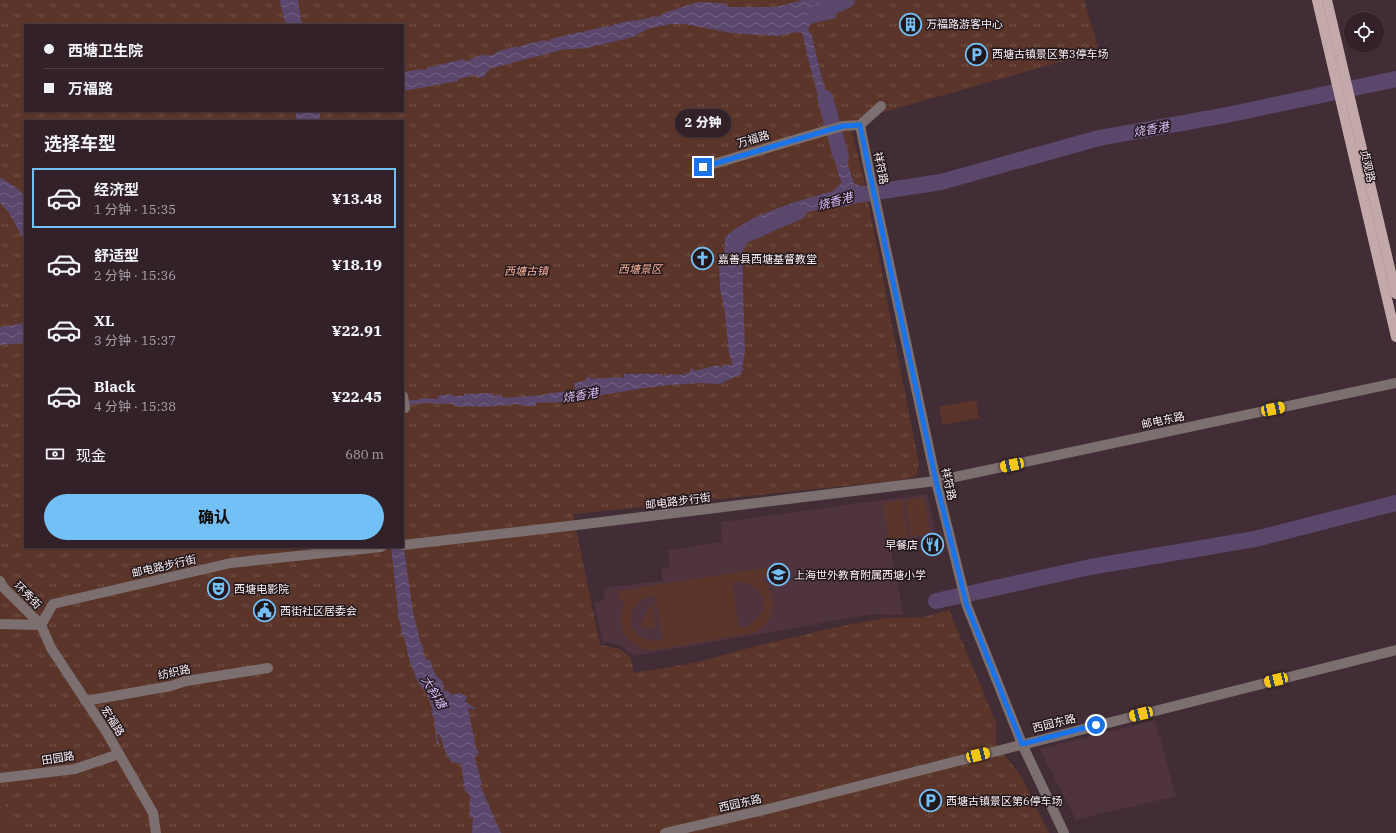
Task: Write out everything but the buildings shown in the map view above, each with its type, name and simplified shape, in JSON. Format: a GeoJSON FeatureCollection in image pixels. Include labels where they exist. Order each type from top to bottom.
{"type":"FeatureCollection","features":[{"type":"Feature","properties":{"kind":"main road","name":"贞观路"},"geometry":{"type":"LineString","coordinates":[[1317,0],[1339,72],[1396,294]]}},
{"type":"Feature","properties":{"kind":"main road","name":"贞观路"},"geometry":{"type":"LineString","coordinates":[[1327,0],[1339,72]]}},
{"type":"Feature","properties":{"kind":"main road","name":"贞观路"},"geometry":{"type":"LineString","coordinates":[[1351,122],[1396,337]]}},
{"type":"Feature","properties":{"kind":"street"},"geometry":{"type":"LineString","coordinates":[[860,125],[881,106]]}},
{"type":"Feature","properties":{"kind":"street","name":"万福路"},"geometry":{"type":"LineString","coordinates":[[703,167],[843,126],[860,125]]}},
{"type":"Feature","properties":{"kind":"street","name":"祥符路"},"geometry":{"type":"LineString","coordinates":[[860,125],[936,481],[967,606],[1022,744],[1064,833]]}},
{"type":"Feature","properties":{"kind":"street","name":"邮电东路"},"geometry":{"type":"LineString","coordinates":[[936,481],[1396,383]]}},
{"type":"Feature","properties":{"kind":"street"},"geometry":{"type":"LineString","coordinates":[[404,402],[405,408]]}},
{"type":"Feature","properties":{"kind":"street","name":"邮电路步行街"},"geometry":{"type":"LineString","coordinates":[[404,545],[936,481]]}},
{"type":"Feature","properties":{"kind":"street","name":"邮电路步行街"},"geometry":{"type":"LineString","coordinates":[[41,625],[53,604],[224,564],[371,548]]}},
{"type":"Feature","properties":{"kind":"street","name":"环秀街"},"geometry":{"type":"LineString","coordinates":[[0,581],[3,586],[41,625]]}},
{"type":"Feature","properties":{"kind":"street"},"geometry":{"type":"LineString","coordinates":[[0,624],[41,625]]}},
{"type":"Feature","properties":{"kind":"street","name":"宏福路"},"geometry":{"type":"LineString","coordinates":[[41,625],[51,648],[107,733],[153,813],[156,833]]}},
{"type":"Feature","properties":{"kind":"street","name":"西园东路"},"geometry":{"type":"LineString","coordinates":[[669,833],[1396,650]]}},
{"type":"Feature","properties":{"kind":"street","name":"纺织路"},"geometry":{"type":"LineString","coordinates":[[86,701],[268,668]]}},
{"type":"Feature","properties":{"kind":"street","name":"田园路"},"geometry":{"type":"LineString","coordinates":[[0,778],[75,768],[119,754]]}},
{"type":"Feature","properties":{"kind":"shaded area","name":"上海世外教育附属西塘小学"},"geometry":{"type":"Polygon","coordinates":[[[927,494],[936,536],[889,541],[904,615],[874,614],[634,656],[620,645],[603,642],[594,603],[605,600],[603,588],[662,581],[662,568],[669,567],[668,550],[722,542],[721,522],[927,494]]]}},
{"type":"Feature","properties":{"kind":"shaded area"},"geometry":{"type":"Polygon","coordinates":[[[1155,720],[1176,796],[1076,820],[1040,749],[1155,720]]]}},
{"type":"Feature","properties":{"kind":"green space","name":"西塘景区"},"geometry":{"type":"Polygon","coordinates":[[[0,0],[1084,0],[1099,51],[849,122],[863,175],[919,465],[916,476],[904,480],[573,514],[600,645],[620,649],[631,658],[634,673],[694,663],[760,645],[842,626],[885,618],[924,617],[949,610],[996,723],[996,744],[1021,776],[1049,833],[0,833],[0,0]]]}},
{"type":"Feature","properties":{"kind":"green space"},"geometry":{"type":"Polygon","coordinates":[[[976,400],[979,418],[943,425],[939,407],[976,400]]]}},
{"type":"Feature","properties":{"kind":"green space"},"geometry":{"type":"Polygon","coordinates":[[[924,497],[930,534],[911,537],[905,500],[924,497]]]}},
{"type":"Feature","properties":{"kind":"green space"},"geometry":{"type":"Polygon","coordinates":[[[902,500],[908,537],[889,540],[883,503],[902,500]]]}},
{"type":"Feature","properties":{"kind":"green space"},"geometry":{"type":"Polygon","coordinates":[[[776,566],[778,576],[761,578],[771,592],[773,608],[767,622],[754,633],[654,650],[645,649],[636,645],[625,634],[622,627],[621,618],[622,609],[626,600],[620,601],[618,591],[776,566]],[[740,582],[732,583],[739,628],[750,624],[757,619],[762,612],[763,604],[762,596],[757,590],[750,585],[740,582]],[[655,595],[643,599],[635,606],[631,614],[631,623],[635,631],[641,637],[651,641],[663,640],[655,595]]]}},
{"type":"Feature","properties":{"kind":"green space"},"geometry":{"type":"Polygon","coordinates":[[[652,602],[656,628],[646,628],[640,626],[652,602]]]}},
{"type":"Feature","properties":{"kind":"green space"},"geometry":{"type":"Polygon","coordinates":[[[3,787],[9,833],[0,833],[0,788],[3,787]]]}},
{"type":"Feature","properties":{"kind":"water"},"geometry":{"type":"Polygon","coordinates":[[[280,0],[298,0],[302,24],[286,24],[280,0]]]}},
{"type":"Feature","properties":{"kind":"water"},"geometry":{"type":"Polygon","coordinates":[[[803,0],[834,0],[837,10],[834,11],[836,18],[814,23],[810,25],[808,30],[812,36],[821,75],[835,118],[826,121],[813,78],[802,33],[797,32],[776,36],[732,33],[684,24],[671,24],[647,29],[633,37],[587,48],[561,50],[489,69],[489,71],[485,73],[486,76],[477,78],[475,75],[459,79],[458,81],[404,91],[404,72],[422,69],[426,70],[426,68],[464,59],[465,61],[471,60],[471,58],[487,54],[487,56],[495,54],[496,52],[517,46],[518,48],[523,45],[544,40],[550,41],[550,39],[614,25],[614,23],[621,23],[623,21],[635,21],[661,16],[661,14],[701,2],[727,4],[728,7],[776,7],[803,0]]]}},
{"type":"Feature","properties":{"kind":"water"},"geometry":{"type":"Polygon","coordinates":[[[295,112],[320,112],[320,120],[297,120],[295,112]]]}},
{"type":"Feature","properties":{"kind":"water"},"geometry":{"type":"Polygon","coordinates":[[[839,135],[854,184],[860,185],[862,197],[798,215],[800,220],[781,226],[778,218],[757,227],[752,231],[742,253],[745,352],[742,367],[744,370],[742,370],[741,374],[720,384],[702,383],[669,385],[560,402],[536,403],[536,406],[522,406],[519,404],[467,407],[454,406],[454,404],[423,403],[404,406],[408,400],[418,400],[421,398],[438,399],[438,396],[451,394],[452,396],[464,396],[464,394],[493,393],[493,396],[502,395],[503,398],[545,395],[575,390],[574,383],[586,380],[586,377],[590,377],[590,379],[624,378],[624,374],[662,374],[663,376],[667,374],[683,375],[686,372],[689,374],[690,369],[692,368],[694,371],[718,365],[719,367],[722,367],[723,365],[731,365],[732,362],[729,353],[725,314],[720,289],[719,263],[724,257],[725,237],[735,229],[757,216],[795,202],[833,191],[842,182],[839,177],[829,138],[839,135]]]}},
{"type":"Feature","properties":{"kind":"water"},"geometry":{"type":"Polygon","coordinates":[[[0,177],[17,188],[24,196],[24,240],[9,213],[0,203],[0,177]]]}},
{"type":"Feature","properties":{"kind":"water"},"geometry":{"type":"Polygon","coordinates":[[[24,323],[24,343],[0,345],[0,327],[24,323]]]}},
{"type":"Feature","properties":{"kind":"water","name":"大斜塘"},"geometry":{"type":"Polygon","coordinates":[[[391,548],[404,548],[413,612],[421,644],[423,645],[424,654],[427,660],[430,660],[435,674],[443,682],[444,690],[449,692],[450,695],[461,693],[467,696],[465,702],[476,708],[468,708],[476,748],[479,752],[475,758],[482,784],[480,785],[501,833],[472,833],[473,818],[469,817],[470,797],[465,791],[461,764],[451,762],[438,733],[437,736],[439,744],[437,745],[435,736],[435,721],[431,711],[433,710],[426,692],[419,684],[410,663],[404,636],[402,636],[400,621],[398,620],[391,548]]]}},
{"type":"Feature","properties":{"kind":"waterway"},"geometry":{"type":"LineString","coordinates":[[816,14],[847,0]]}},
{"type":"Feature","properties":{"kind":"waterway","name":"烧香港"},"geometry":{"type":"LineString","coordinates":[[841,199],[857,195],[941,182],[1099,138],[1227,115],[1396,79]]}},
{"type":"Feature","properties":{"kind":"waterway"},"geometry":{"type":"LineString","coordinates":[[825,98],[841,157]]}},
{"type":"Feature","properties":{"kind":"waterway","name":"烧香港"},"geometry":{"type":"LineString","coordinates":[[737,246],[738,238],[798,212]]}},
{"type":"Feature","properties":{"kind":"waterway"},"geometry":{"type":"LineString","coordinates":[[936,601],[1090,567],[1255,539],[1396,503]]}},
{"type":"Feature","properties":{"kind":"place","name":"万福路游客中心"},"geometry":{"type":"Point","coordinates":[910,24]}},
{"type":"Feature","properties":{"kind":"place","name":"西塘古镇景区第3停车场"},"geometry":{"type":"Point","coordinates":[977,54]}},
{"type":"Feature","properties":{"kind":"place","name":"嘉善县西塘基督教堂"},"geometry":{"type":"Point","coordinates":[703,259]}},
{"type":"Feature","properties":{"kind":"place","name":"早餐店"},"geometry":{"type":"Point","coordinates":[933,545]}},
{"type":"Feature","properties":{"kind":"place","name":"上海世外教育附属西塘小学"},"geometry":{"type":"Point","coordinates":[779,575]}},
{"type":"Feature","properties":{"kind":"place","name":"西塘电影院"},"geometry":{"type":"Point","coordinates":[219,589]}},
{"type":"Feature","properties":{"kind":"place","name":"西街社区居委会"},"geometry":{"type":"Point","coordinates":[265,611]}},
{"type":"Feature","properties":{"kind":"place","name":"西塘古镇景区第6停车场"},"geometry":{"type":"Point","coordinates":[931,801]}},
{"type":"Feature","properties":{"kind":"route"},"geometry":{"type":"LineString","coordinates":[[703,167],[843,126],[860,125],[936,481],[967,606],[978,634],[1022,744],[1096,725]]}},
{"type":"Feature","properties":{"kind":"park label","name":"西塘古镇"},"geometry":{"type":"Point","coordinates":[526,271]}}]}
